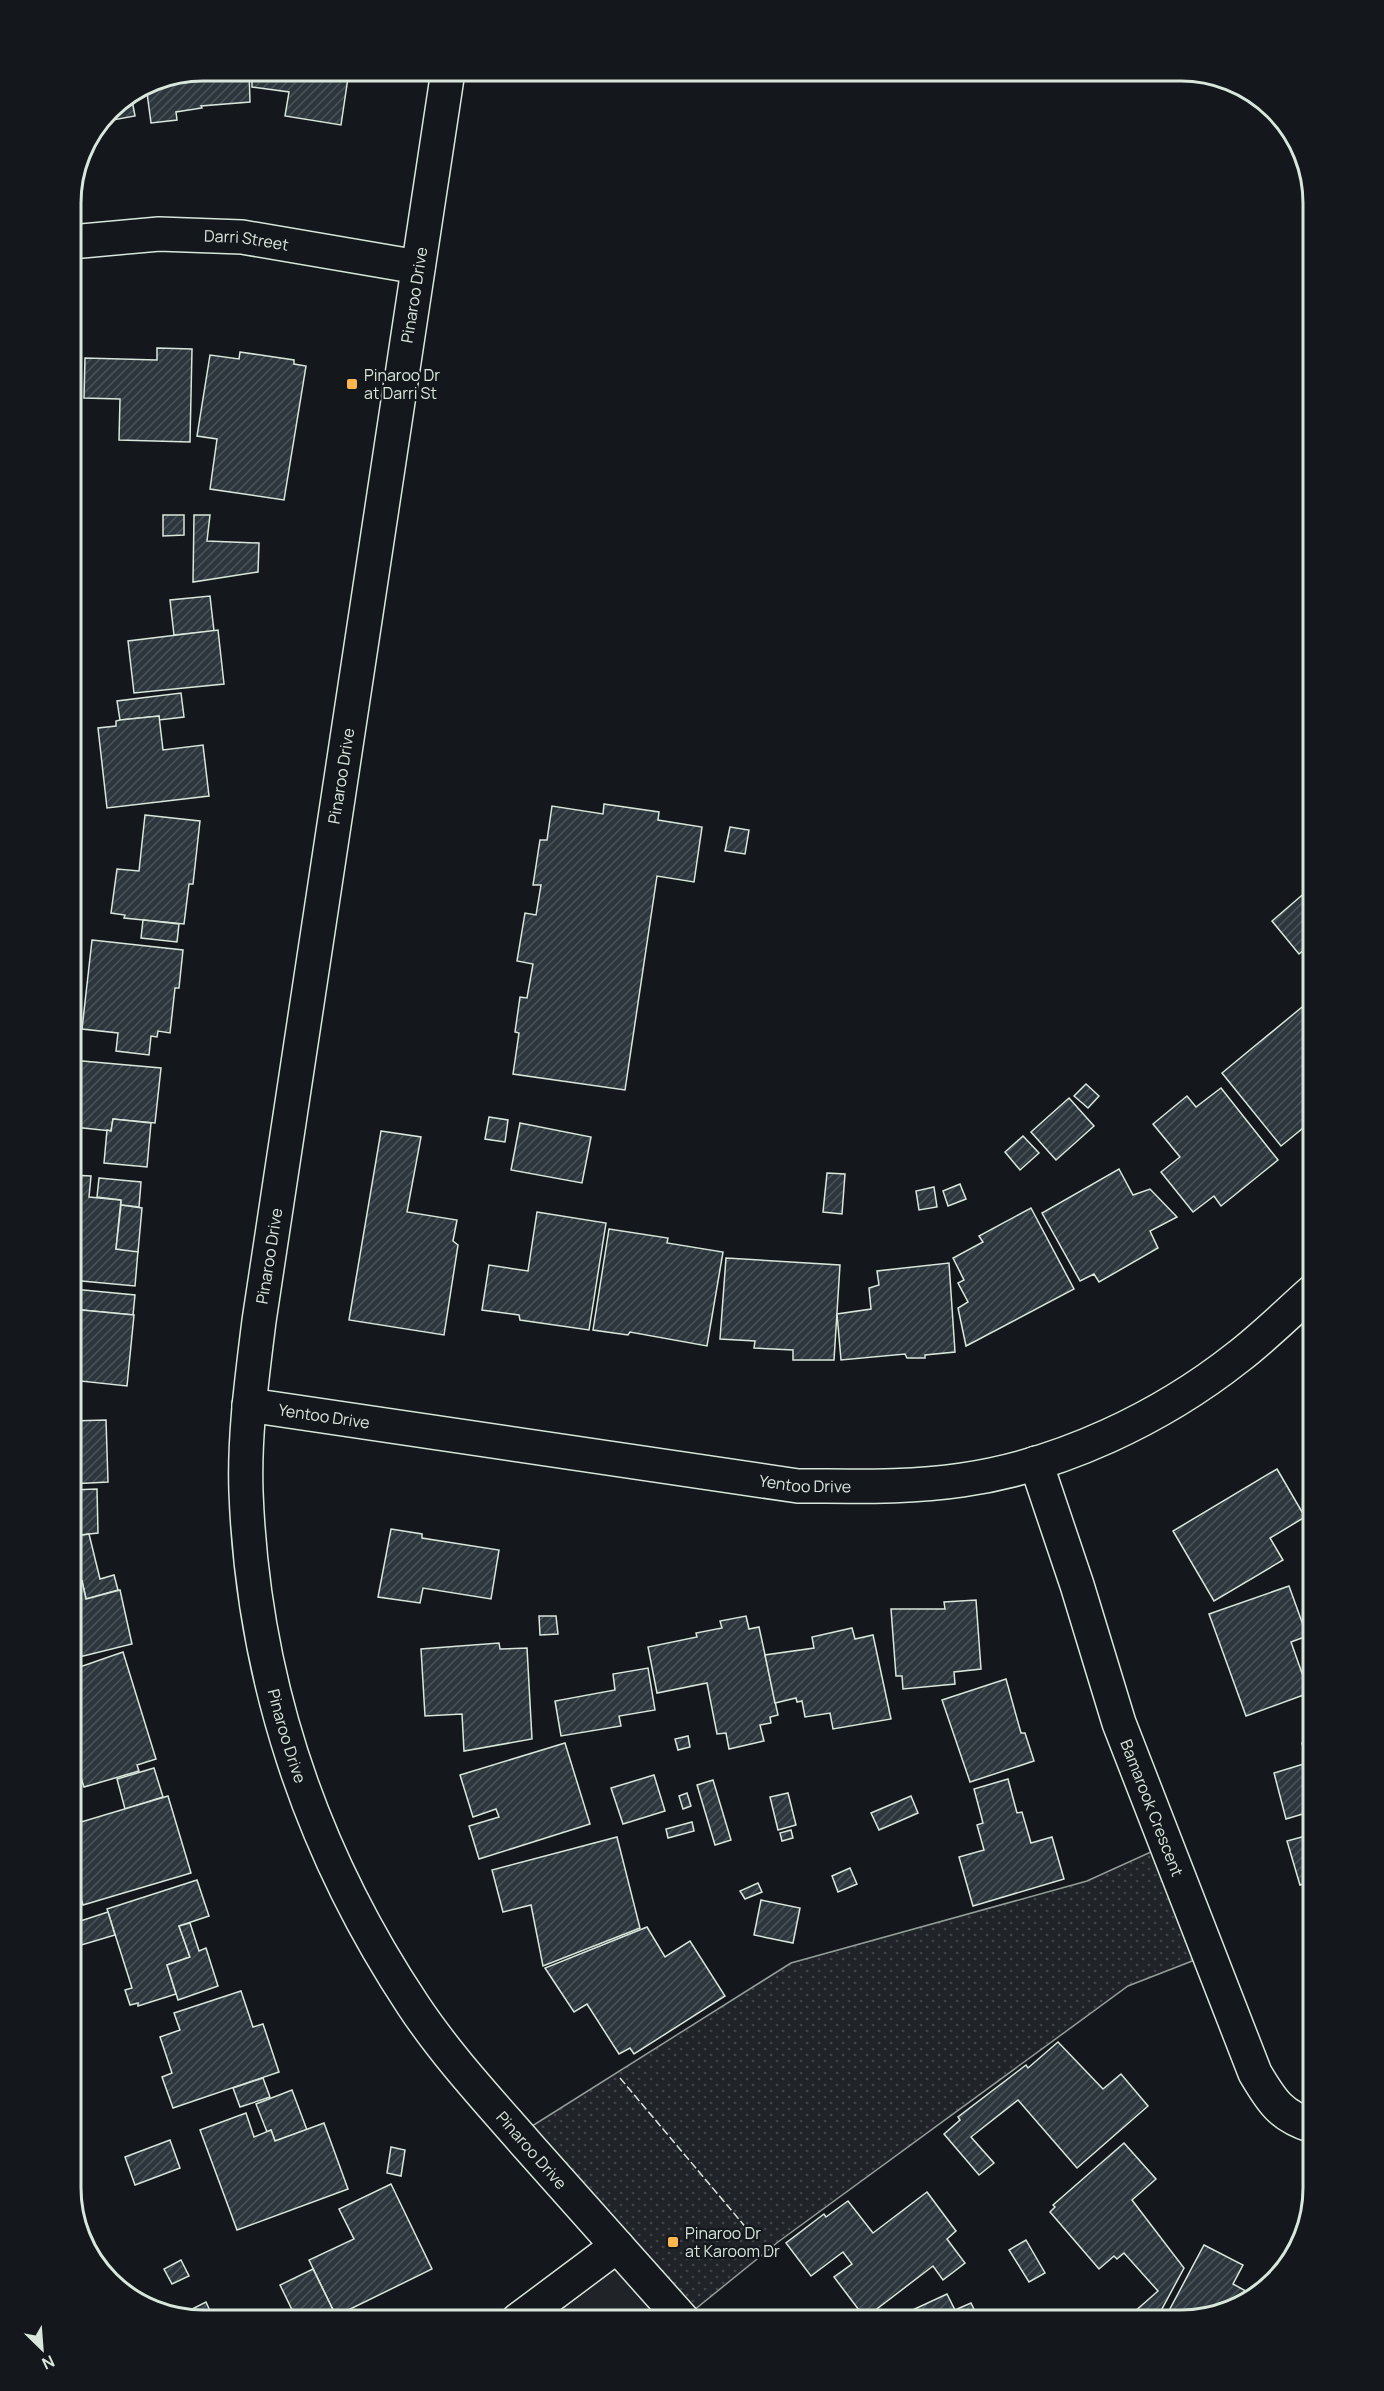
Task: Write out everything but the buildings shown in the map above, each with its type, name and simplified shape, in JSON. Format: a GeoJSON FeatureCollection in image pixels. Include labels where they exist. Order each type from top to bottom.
{"type":"FeatureCollection","features":[{"type":"Feature","properties":{"kind":"street","name":"Pinaroo Drive"},"geometry":{"type":"LineString","coordinates":[[446,81],[260,1310],[249,1405],[246,1489],[252,1581],[269,1677],[298,1777],[331,1859],[367,1932],[414,2006],[461,2070],[674,2310]]}},
{"type":"Feature","properties":{"kind":"street","name":"Darri Street"},"geometry":{"type":"LineString","coordinates":[[81,241],[159,234],[242,237],[418,267]]}},
{"type":"Feature","properties":{"kind":"street","name":"Yentoo Drive"},"geometry":{"type":"LineString","coordinates":[[249,1405],[798,1486],[879,1487],[963,1480],[1036,1463],[1107,1436],[1175,1401],[1238,1358],[1303,1301]]}},
{"type":"Feature","properties":{"kind":"street","name":"Bamarook Crescent"},"geometry":{"type":"LineString","coordinates":[[1036,1463],[1077,1585],[1119,1723],[1255,2073],[1271,2101],[1292,2119],[1303,2122]]}},
{"type":"Feature","properties":{"kind":"street"},"geometry":{"type":"LineString","coordinates":[[531,2310],[617,2246]]}},
{"type":"Feature","properties":{"kind":"shaded area"},"geometry":{"type":"Polygon","coordinates":[[[1164,1846],[1205,1956],[1128,1986],[778,2242],[694,2310],[683,2310],[521,2133],[791,1963],[1087,1881],[1164,1846]]]}},
{"type":"Feature","properties":{"kind":"shaded area"},"geometry":{"type":"Polygon","coordinates":[[[617,2246],[674,2310],[531,2310],[617,2246]]]}},
{"type":"Feature","properties":{"kind":"fence"},"geometry":{"type":"LineString","coordinates":[[620,2078],[748,2230]]}},
{"type":"Feature","properties":{"kind":"place","name":"Pinaroo Dr at Darri St"},"geometry":{"type":"Point","coordinates":[352,384]}},
{"type":"Feature","properties":{"kind":"place","name":"Pinaroo Dr at Karoom Dr"},"geometry":{"type":"Point","coordinates":[673,2242]}}]}
